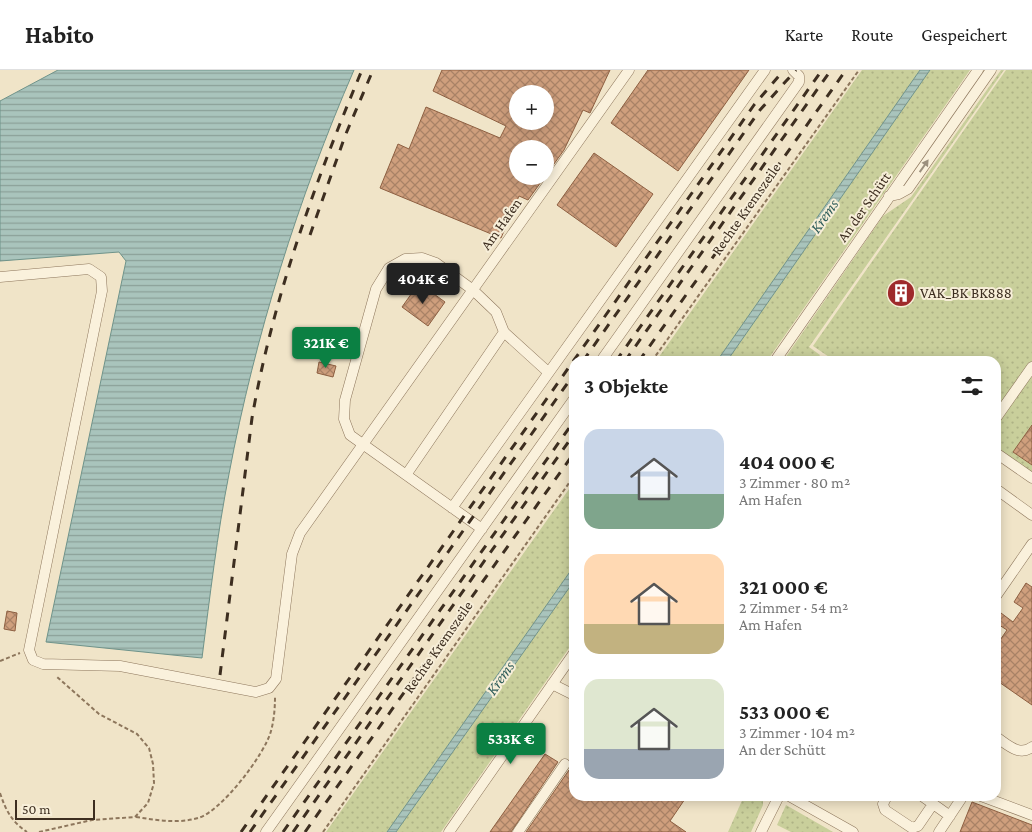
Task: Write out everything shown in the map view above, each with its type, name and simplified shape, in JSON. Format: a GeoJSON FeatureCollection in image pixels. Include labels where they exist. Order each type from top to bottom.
{"type":"FeatureCollection","features":[{"type":"Feature","properties":{"kind":"street","name":"Am Hafen"},"geometry":{"type":"LineString","coordinates":[[276,679],[295,543],[363,444],[629,70]]}},
{"type":"Feature","properties":{"kind":"street"},"geometry":{"type":"LineString","coordinates":[[452,508],[764,70]]}},
{"type":"Feature","properties":{"kind":"street"},"geometry":{"type":"LineString","coordinates":[[605,356],[799,82],[799,76],[793,70]]}},
{"type":"Feature","properties":{"kind":"street","name":"An der Schütt"},"geometry":{"type":"LineString","coordinates":[[778,356],[978,70]]}},
{"type":"Feature","properties":{"kind":"street"},"geometry":{"type":"LineString","coordinates":[[889,196],[899,194],[908,188],[991,70]]}},
{"type":"Feature","properties":{"kind":"street"},"geometry":{"type":"LineString","coordinates":[[482,529],[350,435],[344,419],[345,400],[376,290],[390,268],[405,259],[422,258],[436,263],[473,290],[496,312],[504,332],[548,372]]}},
{"type":"Feature","properties":{"kind":"street"},"geometry":{"type":"LineString","coordinates":[[0,277],[90,269],[101,277],[102,291],[29,650],[33,660],[43,664],[120,666],[256,692],[268,688],[276,679]]}},
{"type":"Feature","properties":{"kind":"street"},"geometry":{"type":"LineString","coordinates":[[406,475],[504,332]]}},
{"type":"Feature","properties":{"kind":"street"},"geometry":{"type":"LineString","coordinates":[[1001,411],[1032,367]]}},
{"type":"Feature","properties":{"kind":"street"},"geometry":{"type":"LineString","coordinates":[[266,832],[569,407]]}},
{"type":"Feature","properties":{"kind":"street"},"geometry":{"type":"LineString","coordinates":[[1001,456],[1032,478]]}},
{"type":"Feature","properties":{"kind":"street"},"geometry":{"type":"LineString","coordinates":[[1001,493],[1032,515]]}},
{"type":"Feature","properties":{"kind":"street"},"geometry":{"type":"LineString","coordinates":[[1001,589],[1032,544]]}},
{"type":"Feature","properties":{"kind":"street"},"geometry":{"type":"LineString","coordinates":[[449,832],[569,660]]}},
{"type":"Feature","properties":{"kind":"street"},"geometry":{"type":"LineString","coordinates":[[552,684],[569,692]]}},
{"type":"Feature","properties":{"kind":"street"},"geometry":{"type":"LineString","coordinates":[[1001,739],[1021,751],[1027,751],[1032,747]]}},
{"type":"Feature","properties":{"kind":"street"},"geometry":{"type":"LineString","coordinates":[[518,832],[565,764]]}},
{"type":"Feature","properties":{"kind":"street"},"geometry":{"type":"LineString","coordinates":[[761,832],[776,801]]}},
{"type":"Feature","properties":{"kind":"street"},"geometry":{"type":"LineString","coordinates":[[797,801],[853,832]]}},
{"type":"Feature","properties":{"kind":"street"},"geometry":{"type":"LineString","coordinates":[[884,801],[882,804],[885,810],[912,828],[918,826],[933,804]]}},
{"type":"Feature","properties":{"kind":"street"},"geometry":{"type":"LineString","coordinates":[[929,801],[950,816]]}},
{"type":"Feature","properties":{"kind":"street"},"geometry":{"type":"LineString","coordinates":[[939,832],[960,801]]}},
{"type":"Feature","properties":{"kind":"street"},"geometry":{"type":"LineString","coordinates":[[995,801],[1032,815]]}},
{"type":"Feature","properties":{"kind":"path","name":"Rechte Kremszeile"},"geometry":{"type":"LineString","coordinates":[[656,356],[858,70]]}},
{"type":"Feature","properties":{"kind":"path","name":"Rechte Kremszeile"},"geometry":{"type":"LineString","coordinates":[[323,832],[569,483]]}},
{"type":"Feature","properties":{"kind":"path"},"geometry":{"type":"LineString","coordinates":[[0,661],[29,650]]}},
{"type":"Feature","properties":{"kind":"path"},"geometry":{"type":"LineString","coordinates":[[43,664],[99,714],[137,734],[149,748],[153,764],[154,783],[148,803],[135,817]]}},
{"type":"Feature","properties":{"kind":"path"},"geometry":{"type":"LineString","coordinates":[[39,832],[92,820],[135,817],[180,822],[200,818],[217,807],[244,776],[271,732],[276,679]]}},
{"type":"Feature","properties":{"kind":"path"},"geometry":{"type":"LineString","coordinates":[[0,793],[5,808],[15,824],[28,832]]}},
{"type":"Feature","properties":{"kind":"green space"},"geometry":{"type":"Polygon","coordinates":[[[862,70],[920,70],[720,356],[660,356],[862,70]]]}},
{"type":"Feature","properties":{"kind":"green space"},"geometry":{"type":"Polygon","coordinates":[[[930,70],[970,70],[770,356],[730,356],[930,70]]]}},
{"type":"Feature","properties":{"kind":"green space"},"geometry":{"type":"Polygon","coordinates":[[[1001,70],[1004,70],[809,347],[819,356],[786,356],[883,216],[911,197],[1001,70]]]}},
{"type":"Feature","properties":{"kind":"green space"},"geometry":{"type":"Polygon","coordinates":[[[1006,70],[1032,70],[1032,361],[1001,404],[1001,356],[828,356],[813,346],[1006,70]]]}},
{"type":"Feature","properties":{"kind":"green space"},"geometry":{"type":"Polygon","coordinates":[[[1032,375],[1032,425],[1013,452],[1032,465],[1032,473],[1001,451],[1001,419],[1032,375]]]}},
{"type":"Feature","properties":{"kind":"green space"},"geometry":{"type":"Polygon","coordinates":[[[569,489],[569,573],[387,832],[326,832],[569,489]]]}},
{"type":"Feature","properties":{"kind":"green space"},"geometry":{"type":"Polygon","coordinates":[[[569,588],[569,648],[441,832],[396,832],[569,588]]]}},
{"type":"Feature","properties":{"kind":"green space"},"geometry":{"type":"Polygon","coordinates":[[[742,801],[763,801],[751,832],[728,832],[742,801]]]}},
{"type":"Feature","properties":{"kind":"green space"},"geometry":{"type":"Polygon","coordinates":[[[786,805],[833,832],[791,832],[777,825],[786,805]]]}},
{"type":"Feature","properties":{"kind":"water"},"geometry":{"type":"Polygon","coordinates":[[[58,70],[354,70],[314,168],[265,320],[240,422],[225,497],[202,658],[46,642],[126,261],[119,252],[0,261],[0,101],[58,70]]]}},
{"type":"Feature","properties":{"kind":"water","name":"Krems"},"geometry":{"type":"Polygon","coordinates":[[[920,70],[930,70],[730,356],[720,356],[920,70]]]}},
{"type":"Feature","properties":{"kind":"water","name":"Krems"},"geometry":{"type":"Polygon","coordinates":[[[569,573],[569,588],[396,832],[387,832],[569,573]]]}},
{"type":"Feature","properties":{"kind":"building"},"geometry":{"type":"Polygon","coordinates":[[[442,70],[610,70],[590,113],[583,110],[564,150],[554,164],[554,140],[509,140],[509,185],[539,185],[528,200],[519,196],[501,238],[380,188],[398,144],[409,149],[426,107],[500,138],[506,126],[433,91],[442,70]]]}},
{"type":"Feature","properties":{"kind":"building"},"geometry":{"type":"Polygon","coordinates":[[[648,70],[749,70],[678,171],[611,123],[648,70]]]}},
{"type":"Feature","properties":{"kind":"building"},"geometry":{"type":"Polygon","coordinates":[[[594,153],[653,194],[616,247],[557,205],[594,153]]]}},
{"type":"Feature","properties":{"kind":"building"},"geometry":{"type":"Polygon","coordinates":[[[419,283],[445,302],[428,326],[402,307],[419,283]]]}},
{"type":"Feature","properties":{"kind":"building"},"geometry":{"type":"Polygon","coordinates":[[[319,362],[336,366],[333,377],[317,373],[319,362]]]}},
{"type":"Feature","properties":{"kind":"building"},"geometry":{"type":"Polygon","coordinates":[[[1032,425],[1032,465],[1013,452],[1032,425]]]}},
{"type":"Feature","properties":{"kind":"building"},"geometry":{"type":"Polygon","coordinates":[[[1026,583],[1032,587],[1032,705],[1001,683],[1001,639],[1007,630],[1001,626],[1001,613],[1013,622],[1023,608],[1014,602],[1026,583]]]}},
{"type":"Feature","properties":{"kind":"building"},"geometry":{"type":"Polygon","coordinates":[[[7,611],[17,613],[15,631],[4,629],[7,611]]]}},
{"type":"Feature","properties":{"kind":"building"},"geometry":{"type":"Polygon","coordinates":[[[545,754],[558,762],[511,832],[490,832],[545,754]]]}},
{"type":"Feature","properties":{"kind":"building"},"geometry":{"type":"Polygon","coordinates":[[[569,770],[569,801],[684,801],[670,821],[686,832],[526,832],[569,770]]]}},
{"type":"Feature","properties":{"kind":"building"},"geometry":{"type":"Polygon","coordinates":[[[972,802],[1032,825],[1032,832],[960,832],[972,802]]]}},
{"type":"Feature","properties":{"kind":"railway"},"geometry":{"type":"LineString","coordinates":[[220,675],[252,418],[271,329],[312,198],[362,70]]}},
{"type":"Feature","properties":{"kind":"railway"},"geometry":{"type":"LineString","coordinates":[[310,235],[345,136],[373,70]]}},
{"type":"Feature","properties":{"kind":"railway"},"geometry":{"type":"LineString","coordinates":[[577,356],[754,105],[784,70]]}},
{"type":"Feature","properties":{"kind":"railway"},"geometry":{"type":"LineString","coordinates":[[587,356],[760,110],[796,70]]}},
{"type":"Feature","properties":{"kind":"railway"},"geometry":{"type":"LineString","coordinates":[[620,356],[822,70]]}},
{"type":"Feature","properties":{"kind":"railway"},"geometry":{"type":"LineString","coordinates":[[629,356],[831,70]]}},
{"type":"Feature","properties":{"kind":"railway"},"geometry":{"type":"LineString","coordinates":[[643,356],[846,70]]}},
{"type":"Feature","properties":{"kind":"railway"},"geometry":{"type":"LineString","coordinates":[[241,832],[569,367]]}},
{"type":"Feature","properties":{"kind":"railway"},"geometry":{"type":"LineString","coordinates":[[250,832],[569,381]]}},
{"type":"Feature","properties":{"kind":"railway"},"geometry":{"type":"LineString","coordinates":[[283,832],[569,428]]}},
{"type":"Feature","properties":{"kind":"railway"},"geometry":{"type":"LineString","coordinates":[[293,832],[569,441]]}},
{"type":"Feature","properties":{"kind":"railway"},"geometry":{"type":"LineString","coordinates":[[305,832],[569,460]]}},
{"type":"Feature","properties":{"kind":"place","name":"VAK_BK BK888"},"geometry":{"type":"Point","coordinates":[901,293]}}]}
